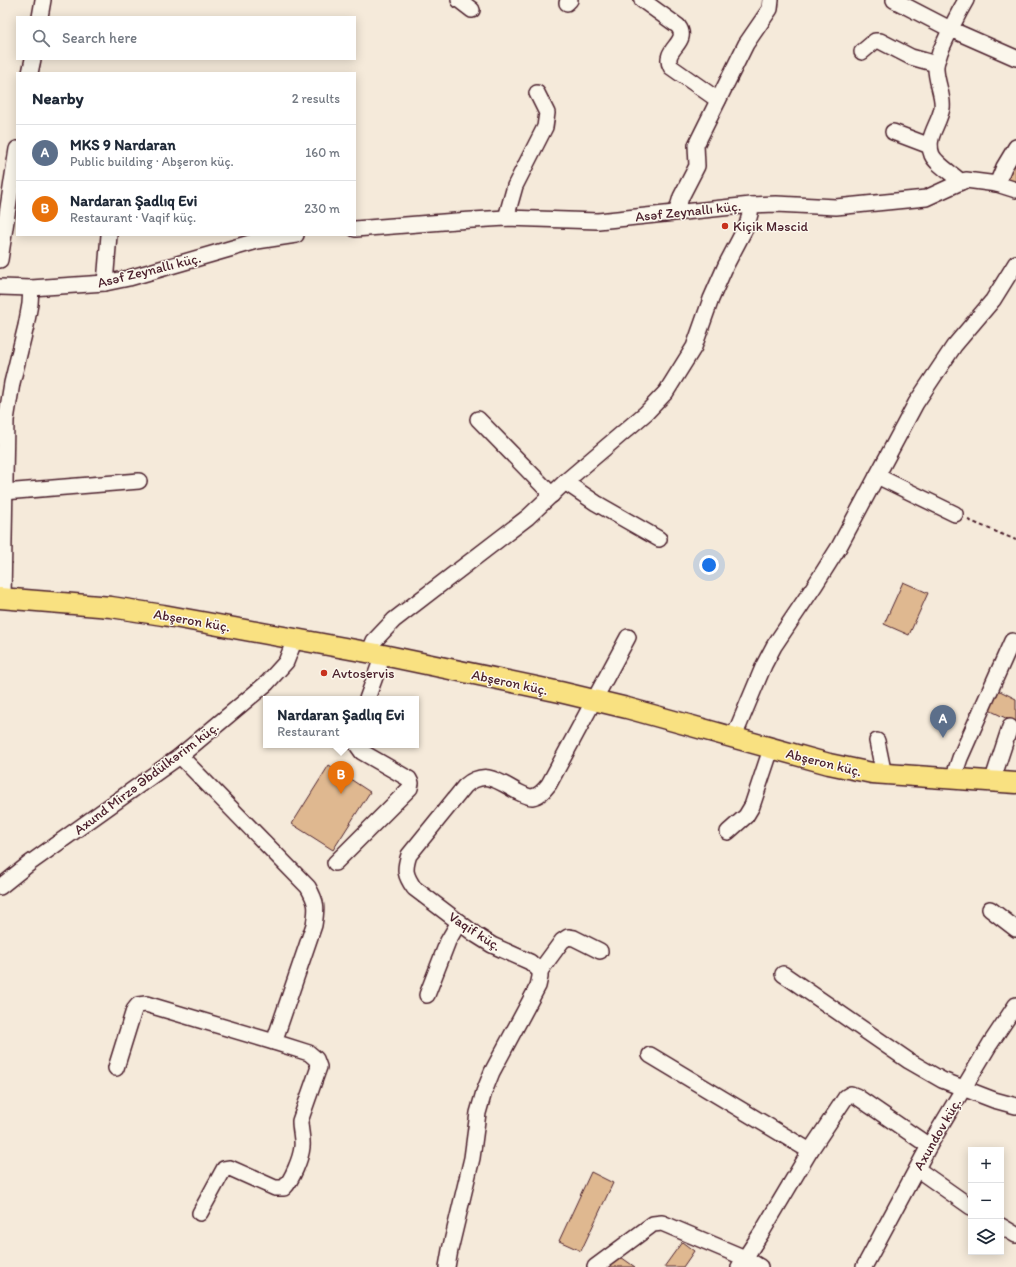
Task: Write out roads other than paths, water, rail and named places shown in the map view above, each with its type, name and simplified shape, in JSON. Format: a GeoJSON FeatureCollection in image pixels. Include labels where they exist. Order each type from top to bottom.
{"type":"FeatureCollection","features":[{"type":"Feature","properties":{"kind":"main road","name":"Abşeron küç."},"geometry":{"type":"LineString","coordinates":[[1,598],[112,607],[376,654],[627,708],[771,749],[829,764],[884,775],[1016,783]]}},
{"type":"Feature","properties":{"kind":"street"},"geometry":{"type":"LineString","coordinates":[[40,16],[43,0]]}},
{"type":"Feature","properties":{"kind":"street"},"geometry":{"type":"LineString","coordinates":[[459,0],[472,10]]}},
{"type":"Feature","properties":{"kind":"street"},"geometry":{"type":"LineString","coordinates":[[642,0],[678,26],[682,31],[682,35],[668,58],[668,62],[671,67],[718,100]]}},
{"type":"Feature","properties":{"kind":"street"},"geometry":{"type":"LineString","coordinates":[[678,212],[681,197],[697,166],[696,145],[746,44],[770,10],[771,0]]}},
{"type":"Feature","properties":{"kind":"street"},"geometry":{"type":"LineString","coordinates":[[894,0],[950,29],[1016,58]]}},
{"type":"Feature","properties":{"kind":"street"},"geometry":{"type":"LineString","coordinates":[[961,182],[937,161],[933,156],[930,146],[931,136],[942,106],[936,74],[936,64],[950,29],[966,0]]}},
{"type":"Feature","properties":{"kind":"street"},"geometry":{"type":"LineString","coordinates":[[862,52],[875,41],[880,41],[911,57],[936,64]]}},
{"type":"Feature","properties":{"kind":"street"},"geometry":{"type":"LineString","coordinates":[[30,72],[33,60]]}},
{"type":"Feature","properties":{"kind":"street"},"geometry":{"type":"LineString","coordinates":[[506,218],[515,186],[545,127],[547,113],[537,93]]}},
{"type":"Feature","properties":{"kind":"street"},"geometry":{"type":"LineString","coordinates":[[893,132],[915,142],[930,146]]}},
{"type":"Feature","properties":{"kind":"street"},"geometry":{"type":"LineString","coordinates":[[997,184],[1004,167],[1016,147]]}},
{"type":"Feature","properties":{"kind":"street"},"geometry":{"type":"LineString","coordinates":[[0,260],[16,156]]}},
{"type":"Feature","properties":{"kind":"street","name":"Asəf Zeynallı küç."},"geometry":{"type":"LineString","coordinates":[[356,229],[506,218],[598,221],[751,205],[776,204],[836,207],[926,198],[961,182],[973,181],[997,184],[1016,190]]}},
{"type":"Feature","properties":{"kind":"street"},"geometry":{"type":"LineString","coordinates":[[368,696],[376,654],[374,641],[394,620],[528,517],[565,482],[646,413],[666,392],[694,347],[711,299],[726,265],[747,225],[751,205]]}},
{"type":"Feature","properties":{"kind":"street"},"geometry":{"type":"LineString","coordinates":[[105,283],[109,236]]}},
{"type":"Feature","properties":{"kind":"street","name":"Asəf Zeynallı küç."},"geometry":{"type":"LineString","coordinates":[[0,287],[32,288],[105,283],[129,278],[258,238],[283,236]]}},
{"type":"Feature","properties":{"kind":"street"},"geometry":{"type":"LineString","coordinates":[[734,739],[764,665],[774,646],[835,554],[916,403],[954,346],[993,300],[1015,268]]}},
{"type":"Feature","properties":{"kind":"street"},"geometry":{"type":"LineString","coordinates":[[1,598],[6,420],[12,383],[30,304],[32,288]]}},
{"type":"Feature","properties":{"kind":"street"},"geometry":{"type":"LineString","coordinates":[[478,419],[552,495]]}},
{"type":"Feature","properties":{"kind":"street"},"geometry":{"type":"LineString","coordinates":[[876,476],[956,514]]}},
{"type":"Feature","properties":{"kind":"street"},"geometry":{"type":"LineString","coordinates":[[4,492],[139,481]]}},
{"type":"Feature","properties":{"kind":"street"},"geometry":{"type":"LineString","coordinates":[[565,482],[596,503],[659,539]]}},
{"type":"Feature","properties":{"kind":"street","name":"Vaqif küç."},"geometry":{"type":"LineString","coordinates":[[540,971],[530,962],[489,943],[476,935],[414,888],[407,878],[405,866],[409,856],[465,786],[473,780],[481,777],[489,778],[524,795],[532,797],[542,793],[549,784],[595,701],[628,637]]}},
{"type":"Feature","properties":{"kind":"street","name":"Axund Mirzə Əbdülkərim küç."},"geometry":{"type":"LineString","coordinates":[[0,887],[30,863],[180,756],[267,683],[286,662],[295,639]]}},
{"type":"Feature","properties":{"kind":"street"},"geometry":{"type":"LineString","coordinates":[[953,779],[960,758],[1012,641]]}},
{"type":"Feature","properties":{"kind":"street"},"geometry":{"type":"LineString","coordinates":[[992,782],[1010,727]]}},
{"type":"Feature","properties":{"kind":"street"},"geometry":{"type":"LineString","coordinates":[[877,741],[884,775]]}},
{"type":"Feature","properties":{"kind":"street"},"geometry":{"type":"LineString","coordinates":[[334,863],[410,788],[411,783],[409,779],[362,752],[359,748]]}},
{"type":"Feature","properties":{"kind":"street"},"geometry":{"type":"LineString","coordinates":[[728,832],[746,816],[752,806],[771,749]]}},
{"type":"Feature","properties":{"kind":"street"},"geometry":{"type":"LineString","coordinates":[[180,756],[308,888],[315,899],[316,910],[314,925],[274,1042]]}},
{"type":"Feature","properties":{"kind":"street"},"geometry":{"type":"LineString","coordinates":[[990,909],[1016,929]]}},
{"type":"Feature","properties":{"kind":"street"},"geometry":{"type":"LineString","coordinates":[[427,995],[448,941],[459,922]]}},
{"type":"Feature","properties":{"kind":"street"},"geometry":{"type":"LineString","coordinates":[[447,1267],[472,1158],[478,1113],[484,1092],[492,1072],[538,986],[540,971],[562,941],[568,937],[574,938],[600,952]]}},
{"type":"Feature","properties":{"kind":"street"},"geometry":{"type":"LineString","coordinates":[[783,974],[909,1061],[942,1080],[994,1100],[1016,1106]]}},
{"type":"Feature","properties":{"kind":"street"},"geometry":{"type":"LineString","coordinates":[[116,1068],[134,1010],[138,1005],[146,1004],[309,1053],[316,1059],[319,1068],[300,1121],[302,1145],[301,1154],[289,1183],[284,1188],[275,1188],[230,1168],[224,1169],[200,1213]]}},
{"type":"Feature","properties":{"kind":"street","name":"Axundov küç."},"geometry":{"type":"LineString","coordinates":[[864,1267],[929,1146],[963,1088],[1016,1004]]}},
{"type":"Feature","properties":{"kind":"street"},"geometry":{"type":"LineString","coordinates":[[650,1055],[810,1150]]}},
{"type":"Feature","properties":{"kind":"street"},"geometry":{"type":"LineString","coordinates":[[742,1262],[762,1232],[810,1150],[846,1097],[851,1094],[856,1096],[929,1146]]}},
{"type":"Feature","properties":{"kind":"street"},"geometry":{"type":"LineString","coordinates":[[917,1169],[968,1205]]}},
{"type":"Feature","properties":{"kind":"street"},"geometry":{"type":"LineString","coordinates":[[595,1267],[653,1224],[662,1223],[742,1262],[760,1267]]}},
{"type":"Feature","properties":{"kind":"street"},"geometry":{"type":"LineString","coordinates":[[1004,1228],[1016,1235]]}},
{"type":"Feature","properties":{"kind":"place","name":"Kiçik Məscid"},"geometry":{"type":"Point","coordinates":[725,226]}},
{"type":"Feature","properties":{"kind":"place","name":"Avtoservis"},"geometry":{"type":"Point","coordinates":[324,673]}},
{"type":"Feature","properties":{"kind":"place","name":"MKS 9 Nardaran"},"geometry":{"type":"Point","coordinates":[943,738]}},
{"type":"Feature","properties":{"kind":"place","name":"Nardaran Şadlıq Evi"},"geometry":{"type":"Point","coordinates":[341,794]}}]}
